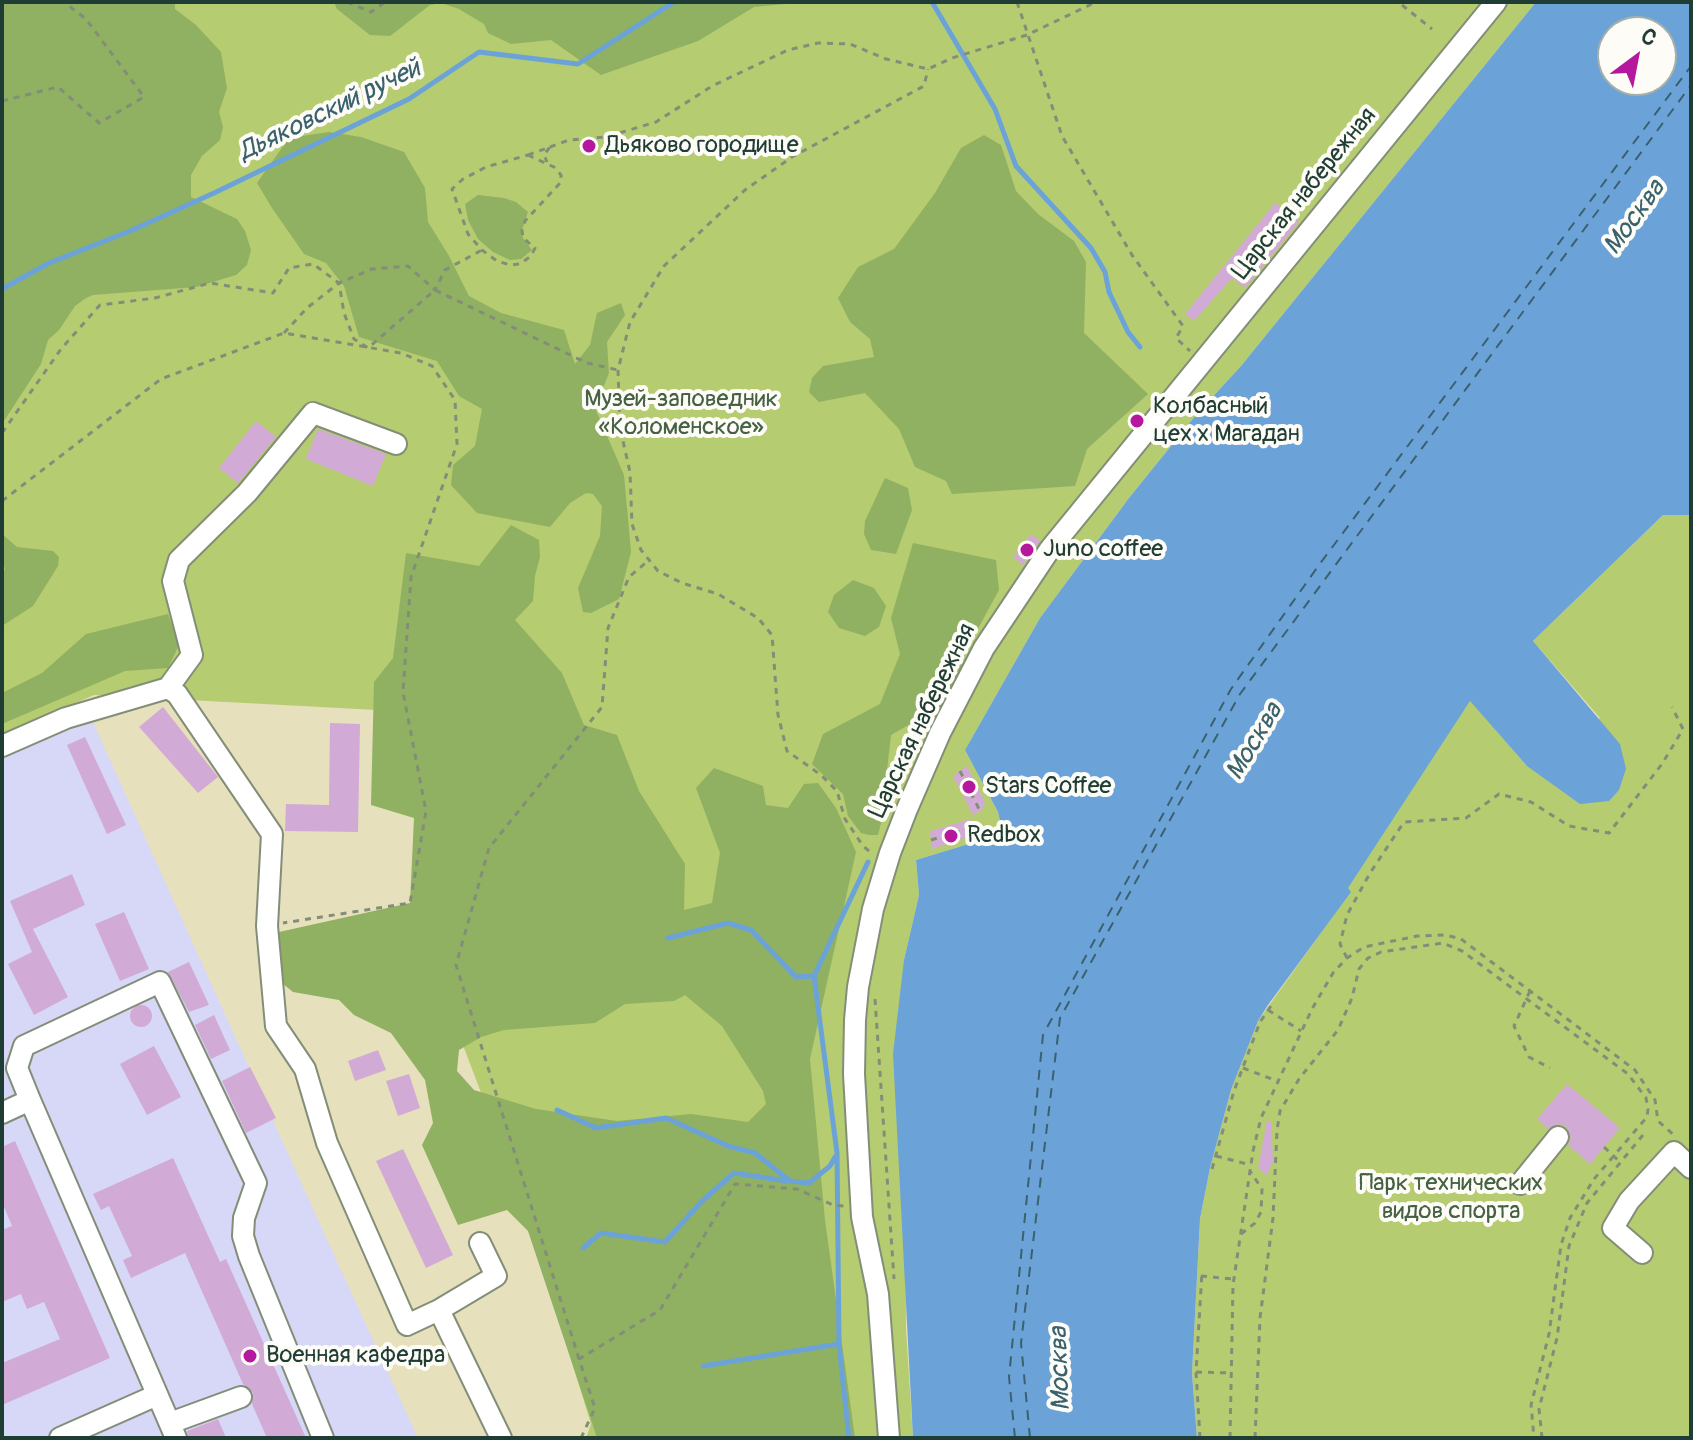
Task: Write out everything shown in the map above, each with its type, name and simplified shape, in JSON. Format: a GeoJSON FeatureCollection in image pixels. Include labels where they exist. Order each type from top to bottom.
{"type":"FeatureCollection","features":[{"type":"Feature","properties":{"kind":"street","name":"Царская набережная"},"geometry":{"type":"LineString","coordinates":[[889,1438],[878,1294],[862,1217],[854,1074],[858,987],[883,873],[935,745],[965,682],[1007,610],[1078,512],[1496,2]]}},
{"type":"Feature","properties":{"kind":"street"},"geometry":{"type":"LineString","coordinates":[[2,746],[66,718],[168,688],[192,655],[173,581],[179,560],[247,493],[313,413],[396,444]]}},
{"type":"Feature","properties":{"kind":"street"},"geometry":{"type":"LineString","coordinates":[[168,688],[177,694],[272,834],[267,926],[276,1026],[305,1069],[327,1143],[407,1325],[496,1276],[480,1243]]}},
{"type":"Feature","properties":{"kind":"street"},"geometry":{"type":"LineString","coordinates":[[241,1397],[172,1434],[17,1068],[24,1046],[160,982],[256,1183],[244,1218],[243,1236],[323,1438]]}},
{"type":"Feature","properties":{"kind":"street"},"geometry":{"type":"LineString","coordinates":[[2,1113],[30,1100]]}},
{"type":"Feature","properties":{"kind":"street"},"geometry":{"type":"LineString","coordinates":[[1520,1184],[1558,1137]]}},
{"type":"Feature","properties":{"kind":"street"},"geometry":{"type":"LineString","coordinates":[[1642,1253],[1613,1228],[1629,1201],[1674,1152],[1691,1168]]}},
{"type":"Feature","properties":{"kind":"street"},"geometry":{"type":"LineString","coordinates":[[439,1310],[501,1438]]}},
{"type":"Feature","properties":{"kind":"street"},"geometry":{"type":"LineString","coordinates":[[60,1438],[157,1395]]}},
{"type":"Feature","properties":{"kind":"path"},"geometry":{"type":"LineString","coordinates":[[2,101],[58,87],[99,123],[144,97],[86,19],[64,2]]}},
{"type":"Feature","properties":{"kind":"path"},"geometry":{"type":"LineString","coordinates":[[347,2],[371,12],[385,2]]}},
{"type":"Feature","properties":{"kind":"path"},"geometry":{"type":"LineString","coordinates":[[1017,2],[1062,136],[1132,255],[1183,326],[1176,338],[1202,361]]}},
{"type":"Feature","properties":{"kind":"path"},"geometry":{"type":"LineString","coordinates":[[528,155],[547,163],[561,175],[561,182],[525,221],[523,238],[535,248],[531,256],[520,264],[510,265],[497,261],[482,250],[468,234],[452,189],[486,167],[569,140],[606,137],[656,122],[712,86],[788,50],[818,43],[850,44],[886,59],[928,69],[952,58],[1027,35],[1096,2]]}},
{"type":"Feature","properties":{"kind":"path"},"geometry":{"type":"LineString","coordinates":[[1402,5],[1432,29]]}},
{"type":"Feature","properties":{"kind":"path"},"geometry":{"type":"LineString","coordinates":[[869,851],[845,819],[837,791],[821,775],[787,751],[778,715],[772,635],[758,618],[737,604],[658,571],[641,550],[632,524],[630,472],[620,428],[618,370],[630,322],[664,266],[745,190],[792,157],[924,86],[928,69]]}},
{"type":"Feature","properties":{"kind":"path"},"geometry":{"type":"LineString","coordinates":[[547,163],[544,155],[550,147]]}},
{"type":"Feature","properties":{"kind":"path"},"geometry":{"type":"LineString","coordinates":[[368,348],[435,290],[445,270],[482,250]]}},
{"type":"Feature","properties":{"kind":"path"},"geometry":{"type":"LineString","coordinates":[[2,433],[61,349],[100,305],[155,298],[210,283],[273,293],[289,268],[313,264],[339,283],[344,313],[354,339],[368,348]]}},
{"type":"Feature","properties":{"kind":"path"},"geometry":{"type":"LineString","coordinates":[[2,501],[161,379],[284,333],[307,308],[339,283],[372,269],[408,266],[435,290],[587,363],[618,370]]}},
{"type":"Feature","properties":{"kind":"path"},"geometry":{"type":"LineString","coordinates":[[267,926],[410,903],[426,811],[403,692],[411,577],[457,444],[455,400],[432,366],[401,353],[284,333]]}},
{"type":"Feature","properties":{"kind":"path"},"geometry":{"type":"LineString","coordinates":[[581,1438],[595,1408],[456,965],[489,848],[602,707],[608,628],[629,577],[649,560]]}},
{"type":"Feature","properties":{"kind":"path"},"geometry":{"type":"LineString","coordinates":[[1347,958],[1340,944],[1347,915],[1404,822],[1466,818],[1499,794],[1531,802],[1569,826],[1609,833],[1662,764],[1683,729],[1672,707]]}},
{"type":"Feature","properties":{"kind":"path"},"geometry":{"type":"LineString","coordinates":[[960,771],[980,811]]}},
{"type":"Feature","properties":{"kind":"path"},"geometry":{"type":"LineString","coordinates":[[931,840],[974,827]]}},
{"type":"Feature","properties":{"kind":"path"},"geometry":{"type":"LineString","coordinates":[[1230,1438],[1234,1279],[1250,1168],[1261,1118],[1301,1031],[1333,973],[1347,958],[1364,947],[1417,936],[1446,935],[1461,939],[1635,1070],[1655,1100],[1658,1121],[1680,1142]]}},
{"type":"Feature","properties":{"kind":"path"},"geometry":{"type":"LineString","coordinates":[[1255,1438],[1260,1318],[1274,1209],[1278,1121],[1294,1087],[1338,1030],[1352,998],[1359,969],[1368,958],[1381,952],[1443,943],[1462,951],[1628,1074],[1646,1098],[1647,1117],[1583,1194],[1570,1218],[1561,1245],[1549,1334],[1531,1405],[1534,1438]]}},
{"type":"Feature","properties":{"kind":"path"},"geometry":{"type":"LineString","coordinates":[[875,991],[894,1281]]}},
{"type":"Feature","properties":{"kind":"path"},"geometry":{"type":"LineString","coordinates":[[1530,991],[1514,1026],[1529,1057],[1550,1068]]}},
{"type":"Feature","properties":{"kind":"path"},"geometry":{"type":"LineString","coordinates":[[1212,1169],[1260,1022],[1270,1008],[1301,1031]]}},
{"type":"Feature","properties":{"kind":"path"},"geometry":{"type":"LineString","coordinates":[[1243,1067],[1277,1081]]}},
{"type":"Feature","properties":{"kind":"path"},"geometry":{"type":"LineString","coordinates":[[1542,1438],[1539,1409],[1557,1338],[1569,1246],[1587,1203],[1643,1135]]}},
{"type":"Feature","properties":{"kind":"path"},"geometry":{"type":"LineString","coordinates":[[1604,1147],[1620,1162]]}},
{"type":"Feature","properties":{"kind":"path"},"geometry":{"type":"LineString","coordinates":[[1215,1156],[1250,1168],[1262,1189],[1261,1212],[1255,1223],[1241,1234]]}},
{"type":"Feature","properties":{"kind":"path"},"geometry":{"type":"LineString","coordinates":[[579,1359],[660,1310],[735,1184],[797,1189],[833,1205],[844,1206]]}},
{"type":"Feature","properties":{"kind":"path"},"geometry":{"type":"LineString","coordinates":[[1200,1438],[1196,1372],[1202,1274],[1234,1279]]}},
{"type":"Feature","properties":{"kind":"path"},"geometry":{"type":"LineString","coordinates":[[1196,1372],[1231,1373]]}},
{"type":"Feature","properties":{"kind":"shaded area"},"geometry":{"type":"Polygon","coordinates":[[[91,718],[418,1438],[2,1438],[2,755],[91,718]]]}},
{"type":"Feature","properties":{"kind":"green space","name":"Музей-заповедник «Коломенское»"},"geometry":{"type":"Polygon","coordinates":[[[2,2],[1536,2],[1241,366],[1196,415],[1129,498],[1040,618],[965,750],[998,812],[1000,821],[995,833],[988,838],[916,860],[919,895],[904,960],[906,1329],[913,1438],[586,1438],[591,1424],[521,1198],[417,924],[426,769],[396,711],[94,695],[2,735],[2,2]]]}},
{"type":"Feature","properties":{"kind":"green space"},"geometry":{"type":"Polygon","coordinates":[[[2,2],[175,2],[175,9],[196,25],[221,52],[227,88],[219,112],[223,127],[220,140],[202,156],[191,175],[191,197],[237,219],[251,250],[247,265],[236,275],[196,287],[86,298],[75,306],[48,340],[41,364],[2,424],[2,2]]]}},
{"type":"Feature","properties":{"kind":"green space"},"geometry":{"type":"Polygon","coordinates":[[[334,2],[806,2],[754,7],[698,41],[601,75],[551,40],[511,44],[488,33],[484,24],[459,9],[441,3],[430,5],[390,36],[370,35],[337,9],[334,2]]]}},
{"type":"Feature","properties":{"kind":"green space"},"geometry":{"type":"Polygon","coordinates":[[[329,132],[361,137],[404,152],[425,188],[428,222],[469,296],[501,313],[564,330],[575,364],[590,345],[597,313],[621,303],[625,315],[607,342],[609,373],[595,408],[624,475],[631,552],[619,599],[591,613],[583,612],[578,588],[600,536],[602,506],[593,494],[586,493],[570,503],[550,527],[477,513],[451,485],[453,465],[475,446],[482,409],[459,396],[437,361],[359,337],[344,286],[326,263],[304,254],[272,208],[257,183],[289,138],[329,132]]]}},
{"type":"Feature","properties":{"kind":"green space"},"geometry":{"type":"Polygon","coordinates":[[[984,135],[1001,145],[1016,191],[1038,214],[1074,241],[1086,262],[1084,333],[1148,394],[1087,449],[1075,486],[952,494],[946,481],[915,467],[899,429],[865,393],[819,402],[809,392],[812,378],[823,366],[874,357],[870,339],[850,322],[838,298],[858,267],[894,249],[935,193],[961,148],[984,135]]]}},
{"type":"Feature","properties":{"kind":"green space"},"geometry":{"type":"Polygon","coordinates":[[[478,195],[516,202],[528,212],[522,230],[523,238],[532,250],[521,259],[510,260],[493,252],[478,239],[468,220],[465,204],[478,195]]]}},
{"type":"Feature","properties":{"kind":"green space"},"geometry":{"type":"Polygon","coordinates":[[[885,478],[908,488],[912,510],[896,554],[871,550],[864,534],[865,521],[885,478]]]}},
{"type":"Feature","properties":{"kind":"green space","name":"Парк технических видов спорта"},"geometry":{"type":"Polygon","coordinates":[[[1663,515],[1691,515],[1691,1438],[1197,1438],[1192,1373],[1200,1219],[1231,1090],[1258,1021],[1350,892],[1347,888],[1470,700],[1527,766],[1600,718],[1533,641],[1663,515]]]}},
{"type":"Feature","properties":{"kind":"green space"},"geometry":{"type":"Polygon","coordinates":[[[511,525],[539,540],[540,557],[533,601],[515,620],[562,673],[584,725],[617,735],[639,791],[685,864],[684,910],[712,903],[720,853],[696,788],[714,768],[763,786],[766,805],[788,808],[804,784],[818,783],[836,808],[856,852],[810,1059],[825,1220],[855,1438],[597,1438],[528,1231],[507,1210],[458,1225],[422,1145],[433,1123],[425,1080],[391,1033],[354,1015],[339,1000],[293,992],[282,983],[279,932],[410,903],[414,818],[371,805],[374,682],[393,658],[406,553],[479,566],[511,525]],[[685,995],[674,1001],[625,1004],[595,1023],[504,1030],[481,1037],[459,1050],[457,1071],[474,1090],[536,1109],[617,1121],[691,1114],[748,1122],[766,1104],[763,1091],[722,1026],[685,995]]]}},
{"type":"Feature","properties":{"kind":"green space"},"geometry":{"type":"Polygon","coordinates":[[[2,534],[17,547],[53,551],[59,557],[58,566],[33,606],[2,626],[5,568],[2,564],[2,534]]]}},
{"type":"Feature","properties":{"kind":"green space"},"geometry":{"type":"Polygon","coordinates":[[[913,543],[996,560],[999,590],[968,647],[951,693],[930,722],[912,723],[891,735],[887,770],[892,780],[878,835],[869,835],[861,833],[848,816],[843,794],[812,764],[823,734],[880,704],[900,654],[891,618],[913,543]]]}},
{"type":"Feature","properties":{"kind":"green space"},"geometry":{"type":"Polygon","coordinates":[[[853,580],[874,588],[886,606],[879,627],[865,636],[839,628],[828,612],[834,595],[853,580]]]}},
{"type":"Feature","properties":{"kind":"green space"},"geometry":{"type":"Polygon","coordinates":[[[168,614],[179,645],[168,668],[125,671],[2,724],[2,693],[42,673],[86,634],[168,614]]]}},
{"type":"Feature","properties":{"kind":"water","name":"Москва"},"geometry":{"type":"Polygon","coordinates":[[[1536,2],[1691,2],[1691,515],[1663,515],[1533,641],[1620,744],[1626,769],[1619,790],[1609,801],[1580,804],[1527,766],[1470,701],[1348,888],[1351,892],[1268,1005],[1258,1021],[1231,1090],[1200,1219],[1192,1373],[1197,1438],[913,1438],[893,1054],[904,960],[919,895],[916,860],[988,838],[995,833],[1000,821],[998,812],[965,750],[1040,618],[1129,498],[1196,415],[1241,366],[1536,2]]]}},
{"type":"Feature","properties":{"kind":"building"},"geometry":{"type":"Polygon","coordinates":[[[1275,203],[1299,222],[1245,288],[1232,278],[1194,321],[1185,314],[1275,203]]]}},
{"type":"Feature","properties":{"kind":"building"},"geometry":{"type":"Polygon","coordinates":[[[256,421],[276,437],[238,483],[219,468],[256,421]]]}},
{"type":"Feature","properties":{"kind":"building"},"geometry":{"type":"Polygon","coordinates":[[[318,429],[386,454],[373,486],[306,459],[318,429]]]}},
{"type":"Feature","properties":{"kind":"building","name":"Juno coffee"},"geometry":{"type":"Polygon","coordinates":[[[1031,534],[1040,541],[1023,565],[1013,557],[1031,534]]]}},
{"type":"Feature","properties":{"kind":"building"},"geometry":{"type":"Polygon","coordinates":[[[163,707],[218,777],[198,793],[139,727],[163,707]]]}},
{"type":"Feature","properties":{"kind":"building"},"geometry":{"type":"Polygon","coordinates":[[[330,723],[360,724],[358,832],[285,831],[286,804],[329,805],[330,723]]]}},
{"type":"Feature","properties":{"kind":"building"},"geometry":{"type":"Polygon","coordinates":[[[85,737],[126,825],[107,834],[67,745],[85,737]]]}},
{"type":"Feature","properties":{"kind":"building","name":"Stars Coffee"},"geometry":{"type":"Polygon","coordinates":[[[967,766],[985,802],[982,810],[973,815],[953,776],[967,766]]]}},
{"type":"Feature","properties":{"kind":"building","name":"Redbox"},"geometry":{"type":"Polygon","coordinates":[[[971,819],[974,828],[971,836],[932,849],[930,831],[971,819]]]}},
{"type":"Feature","properties":{"kind":"building"},"geometry":{"type":"Polygon","coordinates":[[[72,874],[85,905],[33,929],[68,997],[34,1015],[8,964],[32,952],[10,901],[72,874]]]}},
{"type":"Feature","properties":{"kind":"building"},"geometry":{"type":"Polygon","coordinates":[[[124,912],[149,969],[120,981],[95,924],[124,912]]]}},
{"type":"Feature","properties":{"kind":"building"},"geometry":{"type":"Polygon","coordinates":[[[189,962],[209,1005],[189,1012],[168,972],[189,962]]]}},
{"type":"Feature","properties":{"kind":"building"},"geometry":{"type":"Polygon","coordinates":[[[141,1005],[149,1008],[152,1016],[149,1024],[141,1027],[133,1024],[130,1016],[133,1008],[141,1005]]]}},
{"type":"Feature","properties":{"kind":"building"},"geometry":{"type":"Polygon","coordinates":[[[214,1015],[230,1050],[211,1059],[195,1025],[214,1015]]]}},
{"type":"Feature","properties":{"kind":"building"},"geometry":{"type":"Polygon","coordinates":[[[154,1046],[181,1097],[147,1115],[120,1064],[154,1046]]]}},
{"type":"Feature","properties":{"kind":"building"},"geometry":{"type":"Polygon","coordinates":[[[378,1050],[386,1070],[355,1081],[348,1061],[378,1050]]]}},
{"type":"Feature","properties":{"kind":"building"},"geometry":{"type":"Polygon","coordinates":[[[250,1067],[276,1118],[246,1133],[222,1081],[250,1067]]]}},
{"type":"Feature","properties":{"kind":"building"},"geometry":{"type":"Polygon","coordinates":[[[409,1074],[420,1108],[398,1116],[386,1081],[409,1074]]]}},
{"type":"Feature","properties":{"kind":"building"},"geometry":{"type":"Polygon","coordinates":[[[1567,1084],[1620,1128],[1590,1164],[1568,1145],[1571,1138],[1567,1127],[1559,1124],[1548,1129],[1537,1119],[1567,1084]]]}},
{"type":"Feature","properties":{"kind":"building"},"geometry":{"type":"Polygon","coordinates":[[[1267,1121],[1271,1121],[1273,1161],[1267,1175],[1258,1168],[1267,1121]]]}},
{"type":"Feature","properties":{"kind":"building"},"geometry":{"type":"Polygon","coordinates":[[[15,1141],[110,1358],[2,1405],[2,1363],[60,1339],[44,1302],[27,1309],[21,1294],[2,1302],[2,1230],[12,1226],[2,1202],[2,1147],[15,1141]]]}},
{"type":"Feature","properties":{"kind":"building"},"geometry":{"type":"Polygon","coordinates":[[[403,1149],[453,1255],[426,1268],[376,1161],[403,1149]]]}},
{"type":"Feature","properties":{"kind":"building"},"geometry":{"type":"Polygon","coordinates":[[[173,1158],[220,1262],[226,1259],[306,1438],[267,1438],[252,1404],[253,1392],[243,1384],[185,1253],[131,1278],[123,1260],[132,1256],[109,1206],[101,1210],[93,1194],[173,1158]]]}},
{"type":"Feature","properties":{"kind":"building"},"geometry":{"type":"Polygon","coordinates":[[[218,1419],[226,1438],[189,1438],[187,1431],[218,1419]]]}},
{"type":"Feature","properties":{"kind":"waterway","name":"Дьяковский ручей"},"geometry":{"type":"LineString","coordinates":[[2,289],[49,263],[214,193],[409,99],[479,52],[578,64],[674,2]]}},
{"type":"Feature","properties":{"kind":"waterway","name":"Дьяковский ручей"},"geometry":{"type":"LineString","coordinates":[[932,2],[995,109],[1016,166],[1091,248],[1105,272],[1109,292],[1128,332],[1140,347]]}},
{"type":"Feature","properties":{"kind":"waterway"},"geometry":{"type":"LineString","coordinates":[[849,1438],[839,1344],[837,1153],[814,976],[868,862]]}},
{"type":"Feature","properties":{"kind":"waterway"},"geometry":{"type":"LineString","coordinates":[[668,938],[728,923],[751,930],[796,977],[814,976]]}},
{"type":"Feature","properties":{"kind":"waterway"},"geometry":{"type":"LineString","coordinates":[[557,1110],[596,1128],[666,1118],[728,1146],[755,1153],[790,1181],[809,1183],[830,1166],[835,1157]]}},
{"type":"Feature","properties":{"kind":"waterway"},"geometry":{"type":"LineString","coordinates":[[583,1248],[601,1233],[665,1242],[702,1201],[734,1173],[787,1181]]}},
{"type":"Feature","properties":{"kind":"waterway"},"geometry":{"type":"LineString","coordinates":[[703,1366],[839,1344]]}},
{"type":"Feature","properties":{"kind":"ferry route"},"geometry":{"type":"LineString","coordinates":[[1015,1438],[1009,1377],[1043,1035],[1231,689],[1319,565],[1691,66]]}},
{"type":"Feature","properties":{"kind":"ferry route"},"geometry":{"type":"LineString","coordinates":[[1030,1438],[1021,1343],[1060,1018],[1240,694],[1691,85]]}},
{"type":"Feature","properties":{"kind":"place","name":"Дьяково городище"},"geometry":{"type":"Point","coordinates":[589,146]}},
{"type":"Feature","properties":{"kind":"place","name":"Колбасный цех x Магадан"},"geometry":{"type":"Point","coordinates":[1137,421]}},
{"type":"Feature","properties":{"kind":"place","name":"Juno coffee"},"geometry":{"type":"Point","coordinates":[1027,550]}},
{"type":"Feature","properties":{"kind":"place","name":"Stars Coffee"},"geometry":{"type":"Point","coordinates":[969,787]}},
{"type":"Feature","properties":{"kind":"place","name":"Redbox"},"geometry":{"type":"Point","coordinates":[951,836]}},
{"type":"Feature","properties":{"kind":"place","name":"Военная кафедра"},"geometry":{"type":"Point","coordinates":[250,1356]}}]}
